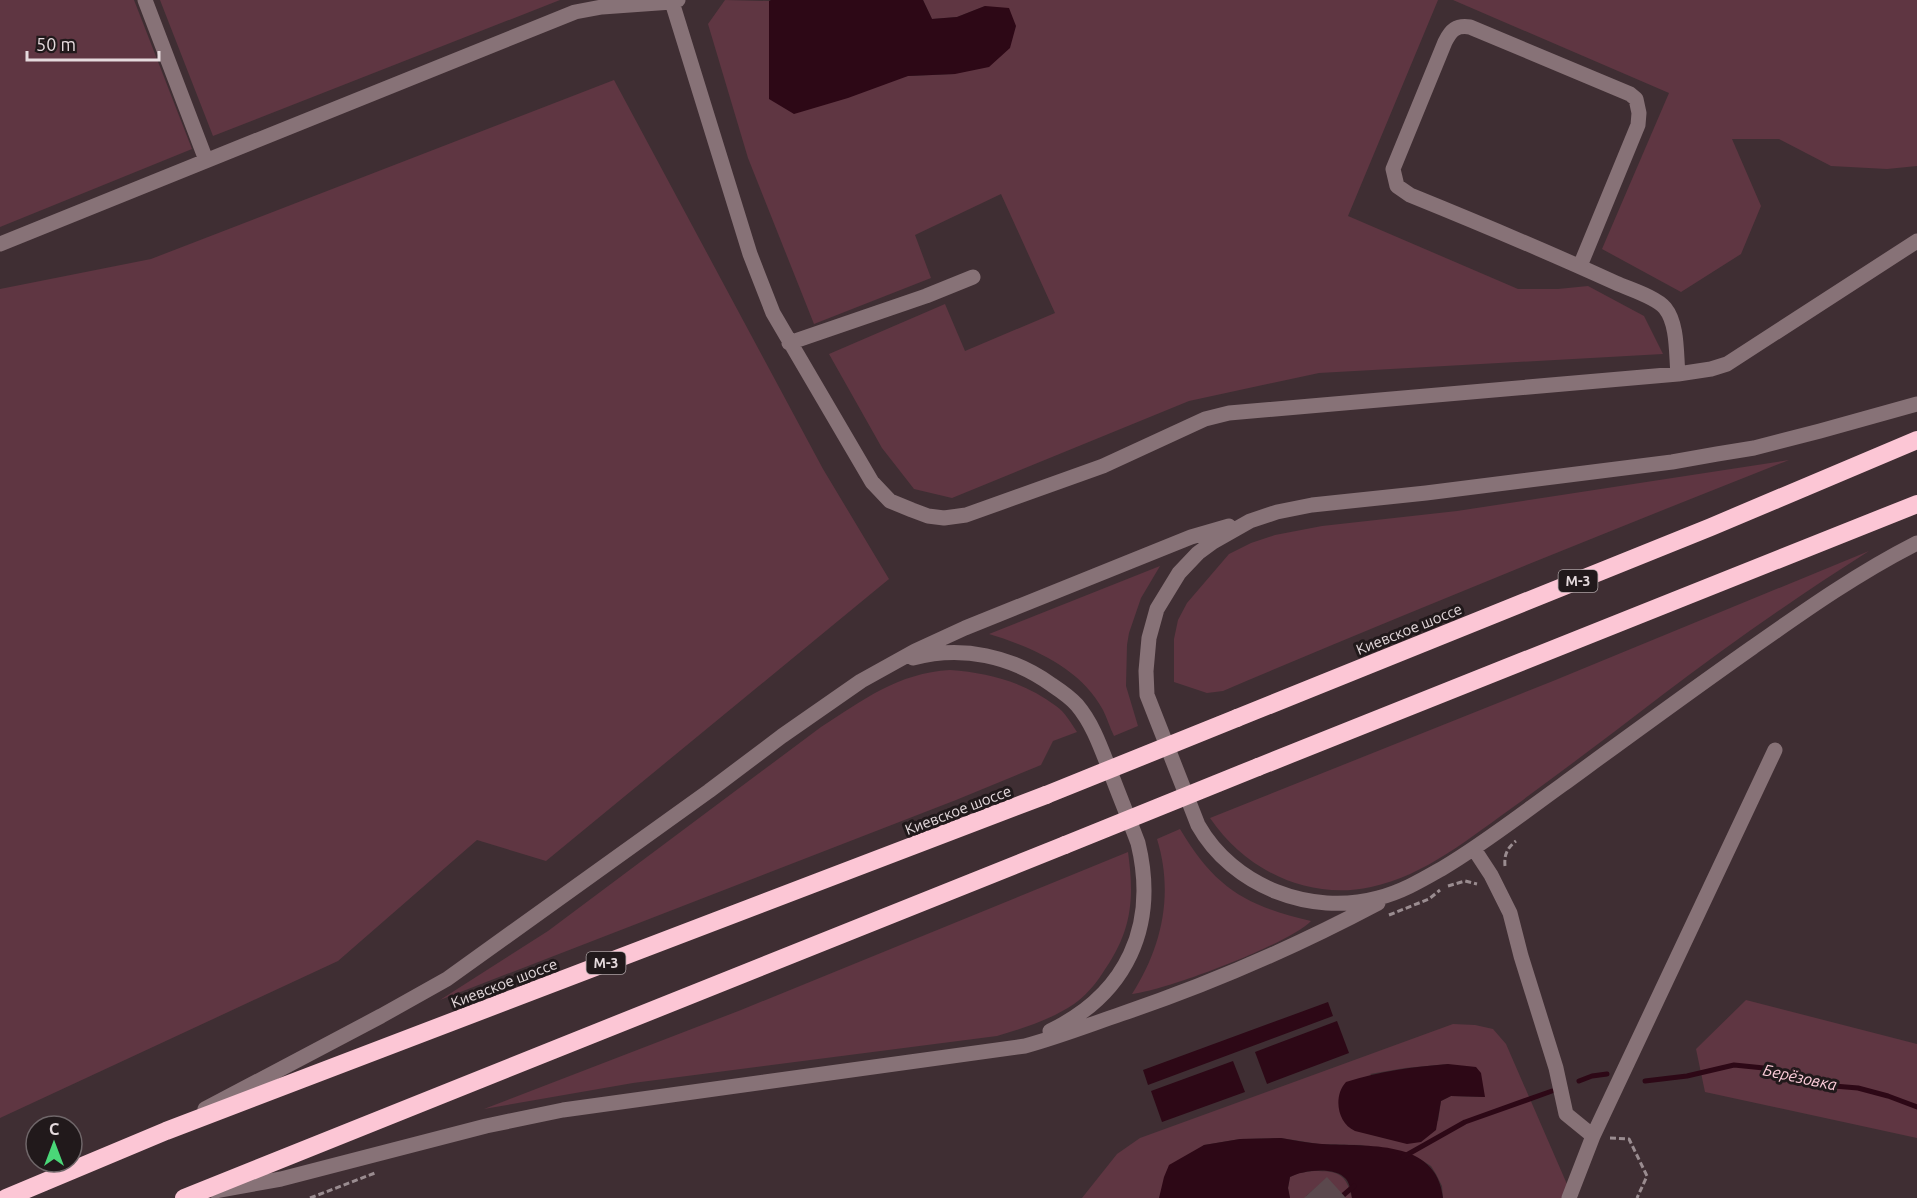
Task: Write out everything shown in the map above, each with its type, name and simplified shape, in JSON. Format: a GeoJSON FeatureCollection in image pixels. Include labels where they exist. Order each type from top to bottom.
{"type":"FeatureCollection","features":[{"type":"Feature","properties":{"kind":"highway","name":"Киевское шоссе"},"geometry":{"type":"LineString","coordinates":[[6,1198],[166,1131],[1046,795],[1711,527],[1917,441]]}},
{"type":"Feature","properties":{"kind":"highway"},"geometry":{"type":"LineString","coordinates":[[189,1196],[1917,504]]}},
{"type":"Feature","properties":{"kind":"street"},"geometry":{"type":"LineString","coordinates":[[145,0],[206,160]]}},
{"type":"Feature","properties":{"kind":"street"},"geometry":{"type":"LineString","coordinates":[[0,243],[575,12],[602,7],[675,1],[750,254],[773,313],[872,482],[890,501],[928,516],[944,518],[966,515],[1103,466],[1205,419],[1229,413],[1678,374],[1711,369],[1727,363],[1917,241]]}},
{"type":"Feature","properties":{"kind":"street"},"geometry":{"type":"LineString","coordinates":[[1580,266],[1638,125],[1640,113],[1636,99],[1630,94],[1470,27],[1458,27],[1444,42],[1393,168],[1397,186],[1410,195],[1657,301],[1664,308],[1673,329],[1678,374]]}},
{"type":"Feature","properties":{"kind":"street"},"geometry":{"type":"LineString","coordinates":[[789,343],[973,277]]}},
{"type":"Feature","properties":{"kind":"street"},"geometry":{"type":"LineString","coordinates":[[166,1131],[447,979],[816,711],[891,664],[964,628],[1191,537],[1277,512],[1312,505],[1672,462],[1809,434],[1917,404]]}},
{"type":"Feature","properties":{"kind":"street"},"geometry":{"type":"LineString","coordinates":[[1250,520],[1206,548],[1179,573],[1157,609],[1149,638],[1146,670],[1147,695],[1198,825],[1209,841],[1237,868],[1264,886],[1290,897],[1317,903],[1340,904],[1369,901],[1403,891]]}},
{"type":"Feature","properties":{"kind":"street"},"geometry":{"type":"LineString","coordinates":[[189,1196],[281,1179],[486,1126],[563,1110],[1025,1046],[1057,1038],[1200,987],[1312,937],[1403,891],[1474,849],[1830,593],[1861,573],[1917,543]]}},
{"type":"Feature","properties":{"kind":"street"},"geometry":{"type":"LineString","coordinates":[[891,664],[940,653],[970,653],[1008,661],[1041,676],[1078,706],[1093,731],[1138,843],[1144,872],[1144,904],[1133,950],[1118,978],[1095,1003],[1068,1023],[1048,1032],[985,1052]]}},
{"type":"Feature","properties":{"kind":"street"},"geometry":{"type":"LineString","coordinates":[[1569,1198],[1593,1136],[1774,750]]}},
{"type":"Feature","properties":{"kind":"street"},"geometry":{"type":"LineString","coordinates":[[1474,849],[1510,913],[1556,1068],[1566,1114],[1593,1136]]}},
{"type":"Feature","properties":{"kind":"path"},"geometry":{"type":"LineString","coordinates":[[1500,892],[1505,854],[1508,848],[1521,837]]}},
{"type":"Feature","properties":{"kind":"path"},"geometry":{"type":"LineString","coordinates":[[1593,1136],[1629,1139],[1647,1176],[1637,1198]]}},
{"type":"Feature","properties":{"kind":"shaded area"},"geometry":{"type":"Polygon","coordinates":[[[0,0],[134,0],[192,149],[0,227],[0,0]]]}},
{"type":"Feature","properties":{"kind":"shaded area"},"geometry":{"type":"Polygon","coordinates":[[[160,0],[560,0],[213,136],[160,0]]]}},
{"type":"Feature","properties":{"kind":"shaded area"},"geometry":{"type":"Polygon","coordinates":[[[725,0],[769,1],[769,99],[908,76],[955,74],[985,6],[957,17],[932,19],[923,0],[1438,0],[1348,216],[1518,289],[1588,286],[1644,316],[1663,354],[1319,373],[1189,401],[952,498],[914,489],[882,448],[829,354],[945,304],[965,351],[1055,313],[1001,194],[915,235],[931,278],[814,324],[748,158],[708,24],[725,0]]]}},
{"type":"Feature","properties":{"kind":"shaded area"},"geometry":{"type":"Polygon","coordinates":[[[923,0],[932,19],[957,17],[985,6],[1009,8],[1016,26],[1010,48],[989,67],[955,74],[908,76],[848,98],[794,114],[769,99],[769,1],[923,0]]]}},
{"type":"Feature","properties":{"kind":"shaded area"},"geometry":{"type":"Polygon","coordinates":[[[1453,0],[1917,0],[1917,166],[1887,169],[1831,166],[1779,139],[1732,139],[1761,206],[1741,254],[1681,292],[1602,249],[1669,93],[1453,0]]]}},
{"type":"Feature","properties":{"kind":"shaded area"},"geometry":{"type":"Polygon","coordinates":[[[614,80],[823,469],[889,579],[546,861],[477,840],[338,961],[0,1118],[0,289],[151,259],[614,80]]]}},
{"type":"Feature","properties":{"kind":"shaded area"},"geometry":{"type":"Polygon","coordinates":[[[1789,460],[1223,691],[1207,693],[1174,682],[1174,639],[1178,620],[1187,603],[1229,554],[1251,543],[1275,535],[1322,526],[1457,511],[1789,460]]]}},
{"type":"Feature","properties":{"kind":"shaded area"},"geometry":{"type":"Polygon","coordinates":[[[1869,551],[1816,585],[1686,677],[1465,842],[1429,864],[1391,882],[1347,890],[1302,885],[1280,877],[1241,853],[1210,818],[1553,681],[1869,551]]]}},
{"type":"Feature","properties":{"kind":"shaded area"},"geometry":{"type":"Polygon","coordinates":[[[1160,566],[1141,598],[1127,645],[1126,686],[1138,726],[1114,736],[1094,695],[1069,671],[1022,645],[989,634],[1160,566]]]}},
{"type":"Feature","properties":{"kind":"shaded area"},"geometry":{"type":"Polygon","coordinates":[[[950,670],[993,676],[1032,691],[1059,708],[1077,732],[1053,741],[1041,765],[440,1000],[548,931],[821,727],[897,682],[931,672],[950,670]]]}},
{"type":"Feature","properties":{"kind":"shaded area"},"geometry":{"type":"Polygon","coordinates":[[[1180,829],[1206,866],[1234,891],[1268,909],[1311,921],[1278,942],[1226,965],[1171,985],[1132,994],[1151,958],[1162,919],[1164,880],[1157,839],[1180,829]]]}},
{"type":"Feature","properties":{"kind":"shaded area"},"geometry":{"type":"Polygon","coordinates":[[[1128,852],[1131,886],[1128,916],[1125,931],[1112,959],[1096,983],[1082,998],[1056,1015],[1037,1023],[997,1036],[633,1083],[484,1109],[741,1010],[1128,852]]]}},
{"type":"Feature","properties":{"kind":"shaded area"},"geometry":{"type":"Polygon","coordinates":[[[1746,1000],[1917,1044],[1917,1138],[1705,1092],[1696,1049],[1746,1000]]]}},
{"type":"Feature","properties":{"kind":"shaded area"},"geometry":{"type":"Polygon","coordinates":[[[1328,1002],[1333,1016],[1148,1085],[1143,1070],[1328,1002]]]}},
{"type":"Feature","properties":{"kind":"shaded area"},"geometry":{"type":"Polygon","coordinates":[[[1337,1021],[1349,1053],[1267,1084],[1255,1052],[1337,1021]]]}},
{"type":"Feature","properties":{"kind":"shaded area"},"geometry":{"type":"Polygon","coordinates":[[[1453,1024],[1475,1025],[1493,1029],[1506,1044],[1573,1198],[1443,1198],[1442,1186],[1436,1174],[1431,1166],[1420,1159],[1361,1145],[1319,1144],[1281,1138],[1240,1139],[1204,1145],[1159,1198],[1082,1198],[1117,1154],[1140,1138],[1453,1024]],[[1448,1064],[1370,1074],[1438,1121],[1441,1101],[1451,1096],[1484,1097],[1448,1064]]]}},
{"type":"Feature","properties":{"kind":"shaded area"},"geometry":{"type":"Polygon","coordinates":[[[1233,1061],[1245,1092],[1162,1122],[1151,1091],[1233,1061]]]}},
{"type":"Feature","properties":{"kind":"shaded area"},"geometry":{"type":"Polygon","coordinates":[[[1448,1064],[1476,1067],[1481,1073],[1485,1097],[1451,1096],[1441,1101],[1436,1130],[1421,1142],[1407,1144],[1355,1131],[1344,1122],[1338,1102],[1339,1094],[1346,1082],[1397,1070],[1448,1064]]]}},
{"type":"Feature","properties":{"kind":"shaded area"},"geometry":{"type":"Polygon","coordinates":[[[1281,1138],[1317,1144],[1378,1147],[1414,1155],[1428,1165],[1438,1179],[1443,1198],[1352,1198],[1346,1179],[1334,1172],[1319,1170],[1290,1177],[1288,1188],[1290,1198],[1159,1198],[1169,1165],[1204,1145],[1240,1139],[1281,1138]]]}},
{"type":"Feature","properties":{"kind":"shaded area"},"geometry":{"type":"Polygon","coordinates":[[[1314,1171],[1340,1175],[1347,1183],[1352,1198],[1338,1198],[1327,1178],[1306,1196],[1308,1198],[1290,1198],[1288,1188],[1290,1177],[1314,1171]]]}},
{"type":"Feature","properties":{"kind":"building"},"geometry":{"type":"Polygon","coordinates":[[[1327,1177],[1346,1198],[1304,1198],[1327,1177]]]}},
{"type":"Feature","properties":{"kind":"waterway","name":"Берёзовка"},"geometry":{"type":"LineString","coordinates":[[1645,1081],[1687,1076],[1734,1065],[1774,1069],[1822,1085],[1858,1088],[1917,1107]]}},
{"type":"Feature","properties":{"kind":"waterway"},"geometry":{"type":"LineString","coordinates":[[1579,1081],[1607,1074]]}},
{"type":"Feature","properties":{"kind":"waterway","name":"Берёзовка"},"geometry":{"type":"LineString","coordinates":[[1403,1157],[1465,1122],[1552,1091]]}},
{"type":"Feature","properties":{"kind":"waterway","name":"Берёзовка"},"geometry":{"type":"LineString","coordinates":[[1340,1198],[1354,1186]]}}]}
